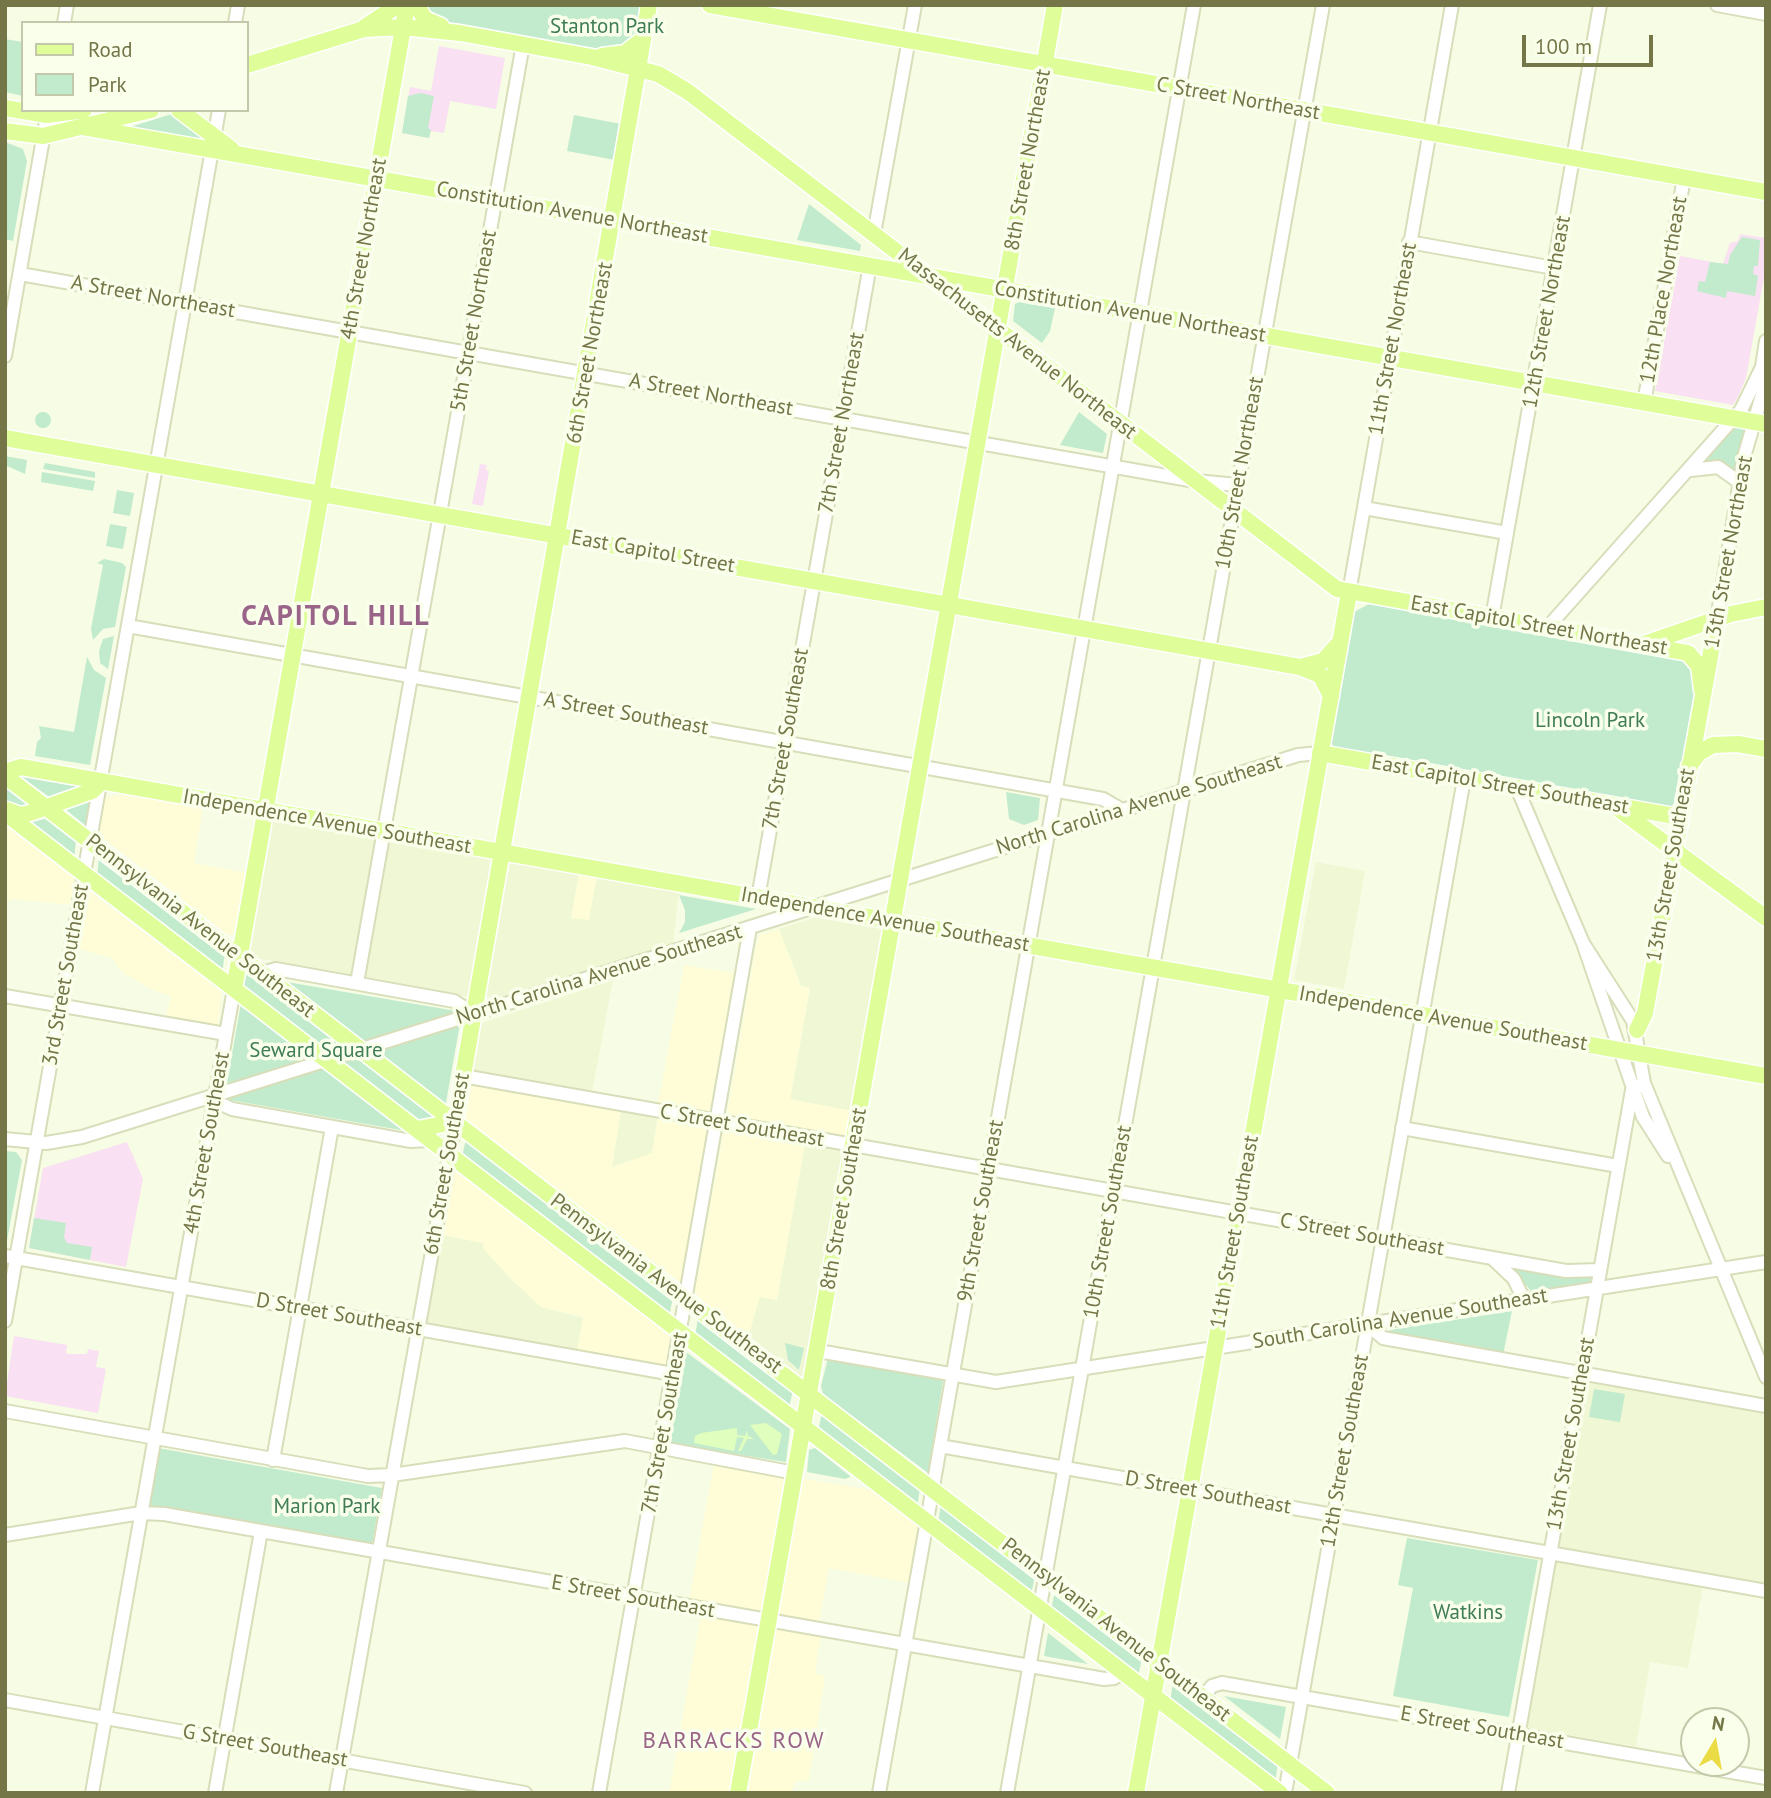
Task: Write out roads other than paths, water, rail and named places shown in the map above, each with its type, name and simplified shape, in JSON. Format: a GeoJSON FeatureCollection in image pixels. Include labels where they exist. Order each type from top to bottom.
{"type":"FeatureCollection","features":[{"type":"Feature","properties":{"kind":"main road"},"geometry":{"type":"LineString","coordinates":[[364,29],[398,5]]}},
{"type":"Feature","properties":{"kind":"main road","name":"4th Street Northeast"},"geometry":{"type":"LineString","coordinates":[[321,493],[407,5]]}},
{"type":"Feature","properties":{"kind":"main road"},"geometry":{"type":"LineString","coordinates":[[416,5],[429,21],[460,33]]}},
{"type":"Feature","properties":{"kind":"main road","name":"6th Street Northeast"},"geometry":{"type":"LineString","coordinates":[[558,535],[649,5]]}},
{"type":"Feature","properties":{"kind":"main road","name":"C Street Northeast"},"geometry":{"type":"LineString","coordinates":[[710,5],[1766,192]]}},
{"type":"Feature","properties":{"kind":"main road","name":"8th Street Northeast"},"geometry":{"type":"LineString","coordinates":[[949,605],[1055,5]]}},
{"type":"Feature","properties":{"kind":"main road"},"geometry":{"type":"LineString","coordinates":[[248,64],[364,29],[403,27],[460,33],[592,57],[641,53]]}},
{"type":"Feature","properties":{"kind":"main road"},"geometry":{"type":"LineString","coordinates":[[592,57],[641,53]]}},
{"type":"Feature","properties":{"kind":"main road","name":"Massachusetts Avenue Northeast"},"geometry":{"type":"LineString","coordinates":[[641,53],[659,74],[687,91],[1324,580],[1349,593]]}},
{"type":"Feature","properties":{"kind":"main road"},"geometry":{"type":"LineString","coordinates":[[5,131],[43,136],[142,112]]}},
{"type":"Feature","properties":{"kind":"main road","name":"Constitution Avenue Northeast"},"geometry":{"type":"LineString","coordinates":[[181,112],[213,144]]}},
{"type":"Feature","properties":{"kind":"main road","name":"Constitution Avenue Northeast"},"geometry":{"type":"LineString","coordinates":[[83,127],[213,144],[246,155],[1760,423]]}},
{"type":"Feature","properties":{"kind":"main road","name":"East Capitol Street"},"geometry":{"type":"LineString","coordinates":[[5,438],[1300,667]]}},
{"type":"Feature","properties":{"kind":"main road","name":"4th Street Southeast"},"geometry":{"type":"LineString","coordinates":[[234,989],[321,493]]}},
{"type":"Feature","properties":{"kind":"main road","name":"6th Street Southeast"},"geometry":{"type":"LineString","coordinates":[[455,1122],[558,535]]}},
{"type":"Feature","properties":{"kind":"main road","name":"East Capitol Street Northeast"},"geometry":{"type":"LineString","coordinates":[[1349,593],[1691,655],[1699,666],[1702,690]]}},
{"type":"Feature","properties":{"kind":"main road","name":"11th Street Northeast"},"geometry":{"type":"LineString","coordinates":[[1335,672],[1349,593]]}},
{"type":"Feature","properties":{"kind":"main road","name":"8th Street Southeast"},"geometry":{"type":"LineString","coordinates":[[738,1793],[949,605]]}},
{"type":"Feature","properties":{"kind":"main road"},"geometry":{"type":"LineString","coordinates":[[1641,645],[1717,619],[1766,607]]}},
{"type":"Feature","properties":{"kind":"main road","name":"13th Street Northeast"},"geometry":{"type":"LineString","coordinates":[[1693,739],[1717,619]]}},
{"type":"Feature","properties":{"kind":"main road"},"geometry":{"type":"LineString","coordinates":[[1300,667],[1323,661],[1340,642]]}},
{"type":"Feature","properties":{"kind":"main road"},"geometry":{"type":"LineString","coordinates":[[1300,667],[1321,675],[1331,696]]}},
{"type":"Feature","properties":{"kind":"main road","name":"11th Street Southeast"},"geometry":{"type":"LineString","coordinates":[[1136,1793],[1335,672]]}},
{"type":"Feature","properties":{"kind":"main road"},"geometry":{"type":"LineString","coordinates":[[1698,711],[1709,731],[1738,744],[1766,749]]}},
{"type":"Feature","properties":{"kind":"main road","name":"13th Street Southeast"},"geometry":{"type":"LineString","coordinates":[[1637,1030],[1644,1013],[1693,739]]}},
{"type":"Feature","properties":{"kind":"main road"},"geometry":{"type":"LineString","coordinates":[[1689,765],[1707,748],[1738,744]]}},
{"type":"Feature","properties":{"kind":"main road","name":"East Capitol Street Southeast"},"geometry":{"type":"LineString","coordinates":[[1320,753],[1680,817]]}},
{"type":"Feature","properties":{"kind":"main road","name":"Independence Avenue Southeast"},"geometry":{"type":"LineString","coordinates":[[5,774],[21,767],[1766,1076]]}},
{"type":"Feature","properties":{"kind":"main road","name":"Pennsylvania Avenue Southeast"},"geometry":{"type":"LineString","coordinates":[[5,774],[1327,1793]]}},
{"type":"Feature","properties":{"kind":"main road"},"geometry":{"type":"LineString","coordinates":[[5,811],[23,815],[92,791],[101,782]]}},
{"type":"Feature","properties":{"kind":"main road"},"geometry":{"type":"LineString","coordinates":[[1614,805],[1766,918]]}},
{"type":"Feature","properties":{"kind":"main road","name":"Pennsylvania Avenue Southeast"},"geometry":{"type":"LineString","coordinates":[[5,811],[1283,1793]]}},
{"type":"Feature","properties":{"kind":"main road"},"geometry":{"type":"LineString","coordinates":[[234,989],[261,972]]}},
{"type":"Feature","properties":{"kind":"main road"},"geometry":{"type":"LineString","coordinates":[[417,1129],[455,1122]]}},
{"type":"Feature","properties":{"kind":"street"},"geometry":{"type":"LineString","coordinates":[[874,234],[915,5]]}},
{"type":"Feature","properties":{"kind":"street","name":"9th Street Southeast"},"geometry":{"type":"LineString","coordinates":[[879,1793],[1194,5]]}},
{"type":"Feature","properties":{"kind":"street","name":"10th Street Northeast"},"geometry":{"type":"LineString","coordinates":[[1209,650],[1323,5]]}},
{"type":"Feature","properties":{"kind":"street","name":"11th Street Northeast"},"geometry":{"type":"LineString","coordinates":[[1349,593],[1452,5]]}},
{"type":"Feature","properties":{"kind":"street","name":"12th Street Northeast"},"geometry":{"type":"LineString","coordinates":[[1492,618],[1600,5]]}},
{"type":"Feature","properties":{"kind":"street"},"geometry":{"type":"LineString","coordinates":[[1717,5],[1766,14]]}},
{"type":"Feature","properties":{"kind":"street","name":"5th Street Northeast"},"geometry":{"type":"LineString","coordinates":[[357,984],[523,44]]}},
{"type":"Feature","properties":{"kind":"street","name":"3rd Street Southeast"},"geometry":{"type":"LineString","coordinates":[[5,1321],[11,1257],[36,1143],[61,1006],[219,112]]}},
{"type":"Feature","properties":{"kind":"street"},"geometry":{"type":"LineString","coordinates":[[5,356],[48,113]]}},
{"type":"Feature","properties":{"kind":"street","name":"12th Place Northeast"},"geometry":{"type":"LineString","coordinates":[[1644,403],[1684,178]]}},
{"type":"Feature","properties":{"kind":"street"},"geometry":{"type":"LineString","coordinates":[[1409,242],[1554,268]]}},
{"type":"Feature","properties":{"kind":"street","name":"7th Street Northeast"},"geometry":{"type":"LineString","coordinates":[[814,581],[870,265]]}},
{"type":"Feature","properties":{"kind":"street","name":"A Street Northeast"},"geometry":{"type":"LineString","coordinates":[[20,274],[1195,481],[1238,485]]}},
{"type":"Feature","properties":{"kind":"street","name":"13th Street Northeast"},"geometry":{"type":"LineString","coordinates":[[1547,628],[1735,418],[1746,403],[1762,367],[1766,341]]}},
{"type":"Feature","properties":{"kind":"street","name":"13th Street Northeast"},"geometry":{"type":"LineString","coordinates":[[1717,619],[1739,482],[1760,423],[1766,374],[1762,367]]}},
{"type":"Feature","properties":{"kind":"street"},"geometry":{"type":"LineString","coordinates":[[1691,470],[1718,467],[1739,482]]}},
{"type":"Feature","properties":{"kind":"street"},"geometry":{"type":"LineString","coordinates":[[1364,508],[1507,533]]}},
{"type":"Feature","properties":{"kind":"street","name":"7th Street Southeast"},"geometry":{"type":"LineString","coordinates":[[758,898],[814,581]]}},
{"type":"Feature","properties":{"kind":"street","name":"A Street Southeast"},"geometry":{"type":"LineString","coordinates":[[128,626],[1055,790],[1102,799],[1122,810]]}},
{"type":"Feature","properties":{"kind":"street","name":"10th Street Southeast"},"geometry":{"type":"LineString","coordinates":[[1007,1793],[1209,650]]}},
{"type":"Feature","properties":{"kind":"street","name":"North Carolina Avenue Southeast"},"geometry":{"type":"LineString","coordinates":[[36,1143],[82,1138],[1185,790],[1298,755],[1320,753]]}},
{"type":"Feature","properties":{"kind":"street","name":"12th Street Southeast"},"geometry":{"type":"LineString","coordinates":[[1283,1793],[1464,779]]}},
{"type":"Feature","properties":{"kind":"street"},"geometry":{"type":"LineString","coordinates":[[1517,788],[1583,943],[1632,1090],[1643,1116],[1677,1169]]}},
{"type":"Feature","properties":{"kind":"street","name":"7th Street Southeast"},"geometry":{"type":"LineString","coordinates":[[599,1793],[750,928]]}},
{"type":"Feature","properties":{"kind":"street"},"geometry":{"type":"LineString","coordinates":[[1583,943],[1611,984],[1637,1030],[1644,1083],[1677,1169],[1766,1377]]}},
{"type":"Feature","properties":{"kind":"street"},"geometry":{"type":"LineString","coordinates":[[261,972],[276,969],[454,1001],[474,1014]]}},
{"type":"Feature","properties":{"kind":"street","name":"4th Street Southeast"},"geometry":{"type":"LineString","coordinates":[[92,1793],[234,989]]}},
{"type":"Feature","properties":{"kind":"street"},"geometry":{"type":"LineString","coordinates":[[5,996],[226,1034]]}},
{"type":"Feature","properties":{"kind":"street","name":"C Street Southeast"},"geometry":{"type":"LineString","coordinates":[[463,1076],[1571,1272],[1600,1270]]}},
{"type":"Feature","properties":{"kind":"street"},"geometry":{"type":"LineString","coordinates":[[1632,1090],[1644,1083]]}},
{"type":"Feature","properties":{"kind":"street","name":"13th Street Southeast"},"geometry":{"type":"LineString","coordinates":[[1508,1793],[1632,1090]]}},
{"type":"Feature","properties":{"kind":"street"},"geometry":{"type":"LineString","coordinates":[[215,1096],[228,1108],[411,1141],[430,1140]]}},
{"type":"Feature","properties":{"kind":"street","name":"6th Street Southeast"},"geometry":{"type":"LineString","coordinates":[[336,1793],[455,1122]]}},
{"type":"Feature","properties":{"kind":"street"},"geometry":{"type":"LineString","coordinates":[[273,1460],[332,1127]]}},
{"type":"Feature","properties":{"kind":"street"},"geometry":{"type":"LineString","coordinates":[[1402,1128],[1618,1166]]}},
{"type":"Feature","properties":{"kind":"street"},"geometry":{"type":"LineString","coordinates":[[5,1139],[36,1143]]}},
{"type":"Feature","properties":{"kind":"street","name":"D Street Southeast"},"geometry":{"type":"LineString","coordinates":[[11,1257],[673,1374]]}},
{"type":"Feature","properties":{"kind":"street"},"geometry":{"type":"LineString","coordinates":[[1491,1258],[1514,1279],[1524,1300]]}},
{"type":"Feature","properties":{"kind":"street","name":"South Carolina Avenue Southeast"},"geometry":{"type":"LineString","coordinates":[[952,1375],[996,1382],[1766,1262]]}},
{"type":"Feature","properties":{"kind":"street"},"geometry":{"type":"LineString","coordinates":[[1368,1325],[1383,1338],[1766,1406]]}},
{"type":"Feature","properties":{"kind":"street"},"geometry":{"type":"LineString","coordinates":[[818,1351],[952,1375]]}},
{"type":"Feature","properties":{"kind":"street"},"geometry":{"type":"LineString","coordinates":[[5,1411],[368,1476],[392,1475],[625,1440],[795,1473]]}},
{"type":"Feature","properties":{"kind":"street","name":"D Street Southeast"},"geometry":{"type":"LineString","coordinates":[[940,1446],[1766,1591]]}},
{"type":"Feature","properties":{"kind":"street"},"geometry":{"type":"LineString","coordinates":[[5,1535],[141,1513]]}},
{"type":"Feature","properties":{"kind":"street","name":"E Street Southeast"},"geometry":{"type":"LineString","coordinates":[[141,1513],[164,1514],[1106,1679],[1123,1672]]}},
{"type":"Feature","properties":{"kind":"street"},"geometry":{"type":"LineString","coordinates":[[215,1793],[261,1531]]}},
{"type":"Feature","properties":{"kind":"street","name":"E Street Southeast"},"geometry":{"type":"LineString","coordinates":[[1203,1697],[1212,1686],[1222,1683],[1766,1778]]}},
{"type":"Feature","properties":{"kind":"street","name":"G Street Southeast"},"geometry":{"type":"LineString","coordinates":[[5,1700],[526,1793]]}},
{"type":"Feature","properties":{"kind":"district","name":"CAPITOL HILL"},"geometry":{"type":"Point","coordinates":[336,617]}},
{"type":"Feature","properties":{"kind":"district","name":"BARRACKS ROW"},"geometry":{"type":"Point","coordinates":[734,1741]}},
{"type":"Feature","properties":{"kind":"park label","name":"Stanton Park"},"geometry":{"type":"Point","coordinates":[607,27]}},
{"type":"Feature","properties":{"kind":"park label","name":"Lincoln Park"},"geometry":{"type":"Point","coordinates":[1590,721]}},
{"type":"Feature","properties":{"kind":"park label","name":"Seward Square"},"geometry":{"type":"Point","coordinates":[316,1051]}},
{"type":"Feature","properties":{"kind":"park label","name":"Marion Park"},"geometry":{"type":"Point","coordinates":[327,1507]}},
{"type":"Feature","properties":{"kind":"park label","name":"Watkins"},"geometry":{"type":"Point","coordinates":[1468,1613]}}]}
